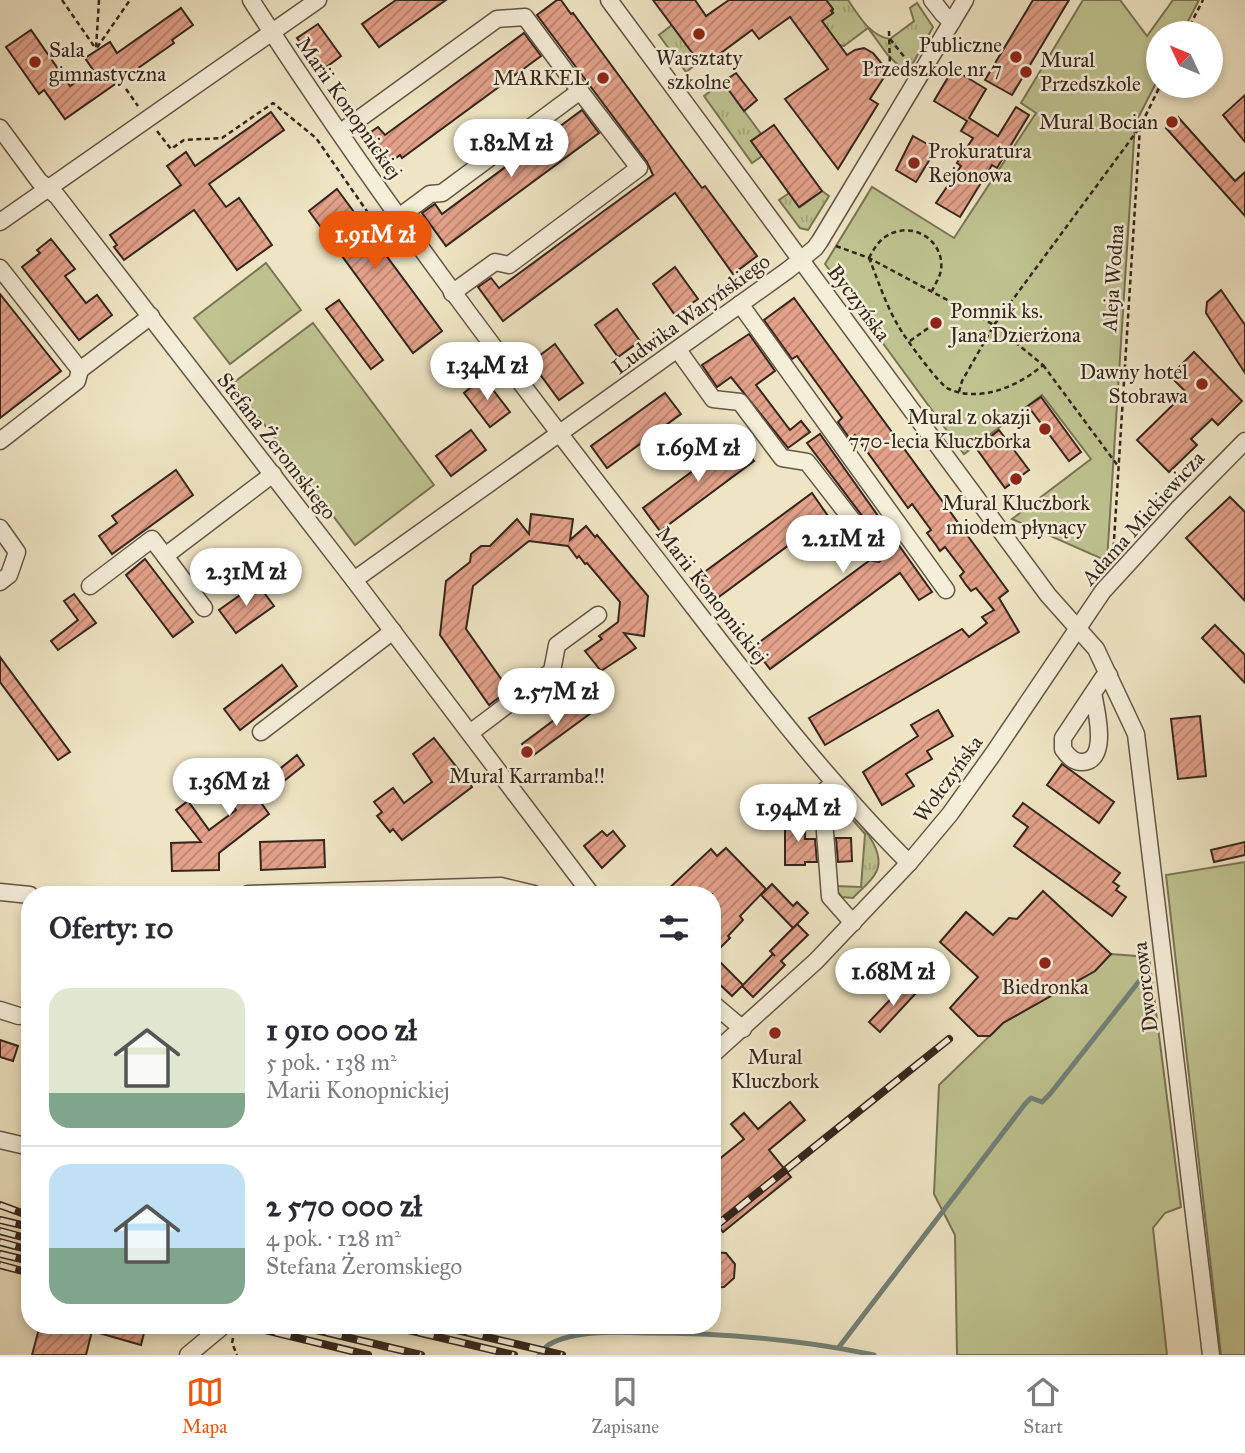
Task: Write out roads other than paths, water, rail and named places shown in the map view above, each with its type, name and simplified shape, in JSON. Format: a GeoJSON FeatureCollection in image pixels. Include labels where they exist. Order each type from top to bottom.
{"type":"FeatureCollection","features":[{"type":"Feature","properties":{"kind":"street","name":"Marii Konopnickiej"},"geometry":{"type":"LineString","coordinates":[[251,0],[452,293],[559,434],[834,783],[909,863]]}},
{"type":"Feature","properties":{"kind":"street"},"geometry":{"type":"LineString","coordinates":[[0,222],[318,0]]}},
{"type":"Feature","properties":{"kind":"street","name":"Byczyńska"},"geometry":{"type":"LineString","coordinates":[[609,0],[1048,595],[1078,628]]}},
{"type":"Feature","properties":{"kind":"street"},"geometry":{"type":"LineString","coordinates":[[932,0],[952,22]]}},
{"type":"Feature","properties":{"kind":"street","name":"Ludwika Waryńskiego"},"geometry":{"type":"LineString","coordinates":[[354,580],[678,350],[816,248],[965,0]]}},
{"type":"Feature","properties":{"kind":"street"},"geometry":{"type":"LineString","coordinates":[[341,132],[497,19],[525,17],[639,168],[509,265],[495,262],[452,293]]}},
{"type":"Feature","properties":{"kind":"street"},"geometry":{"type":"LineString","coordinates":[[399,217],[430,194],[442,193],[580,92]]}},
{"type":"Feature","properties":{"kind":"street","name":"Stefana Żeromskiego"},"geometry":{"type":"LineString","coordinates":[[0,128],[40,181],[57,196],[273,474],[585,886]]}},
{"type":"Feature","properties":{"kind":"street"},"geometry":{"type":"LineString","coordinates":[[0,268],[80,370]]}},
{"type":"Feature","properties":{"kind":"street"},"geometry":{"type":"LineString","coordinates":[[740,304],[946,590]]}},
{"type":"Feature","properties":{"kind":"street"},"geometry":{"type":"LineString","coordinates":[[0,441],[78,381],[80,370],[151,316]]}},
{"type":"Feature","properties":{"kind":"street"},"geometry":{"type":"LineString","coordinates":[[678,350],[713,399],[740,402],[782,458],[807,462],[877,552]]}},
{"type":"Feature","properties":{"kind":"street","name":"Adama Mickiewicza"},"geometry":{"type":"LineString","coordinates":[[1078,628],[1110,583],[1245,440]]}},
{"type":"Feature","properties":{"kind":"street"},"geometry":{"type":"LineString","coordinates":[[165,556],[273,474]]}},
{"type":"Feature","properties":{"kind":"street"},"geometry":{"type":"LineString","coordinates":[[0,528],[18,552],[9,575],[0,582]]}},
{"type":"Feature","properties":{"kind":"street"},"geometry":{"type":"LineString","coordinates":[[90,586],[152,539],[204,608]]}},
{"type":"Feature","properties":{"kind":"street"},"geometry":{"type":"LineString","coordinates":[[470,733],[552,671],[556,646],[598,615]]}},
{"type":"Feature","properties":{"kind":"street","name":"Dworcowa"},"geometry":{"type":"LineString","coordinates":[[1078,628],[1096,649],[1136,734],[1211,1355]]}},
{"type":"Feature","properties":{"kind":"street","name":"Wołczyńska"},"geometry":{"type":"LineString","coordinates":[[721,1047],[816,961],[909,863],[950,814],[1078,628]]}},
{"type":"Feature","properties":{"kind":"street"},"geometry":{"type":"LineString","coordinates":[[261,732],[393,631]]}},
{"type":"Feature","properties":{"kind":"street"},"geometry":{"type":"LineString","coordinates":[[1093,693],[1103,678],[1110,675]]}},
{"type":"Feature","properties":{"kind":"street"},"geometry":{"type":"LineString","coordinates":[[834,783],[822,793],[830,897],[853,923]]}},
{"type":"Feature","properties":{"kind":"street"},"geometry":{"type":"LineString","coordinates":[[0,892],[21,894]]}},
{"type":"Feature","properties":{"kind":"street"},"geometry":{"type":"LineString","coordinates":[[0,1010],[19,1016]]}},
{"type":"Feature","properties":{"kind":"street"},"geometry":{"type":"LineString","coordinates":[[721,1011],[743,1029]]}},
{"type":"Feature","properties":{"kind":"street"},"geometry":{"type":"LineString","coordinates":[[0,1140],[21,1145]]}},
{"type":"Feature","properties":{"kind":"street"},"geometry":{"type":"LineString","coordinates":[[198,1352],[221,1334]]}},
{"type":"Feature","properties":{"kind":"waterway"},"geometry":{"type":"LineString","coordinates":[[839,1347],[1025,1104],[1031,1098],[1042,1102],[1050,1094],[1148,970]]}},
{"type":"Feature","properties":{"kind":"waterway"},"geometry":{"type":"LineString","coordinates":[[539,1355],[560,1339],[588,1334]]}},
{"type":"Feature","properties":{"kind":"waterway"},"geometry":{"type":"LineString","coordinates":[[703,1334],[760,1338],[874,1355]]}},
{"type":"Feature","properties":{"kind":"railway"},"geometry":{"type":"LineString","coordinates":[[721,1222],[949,1039]]}},
{"type":"Feature","properties":{"kind":"railway"},"geometry":{"type":"LineString","coordinates":[[0,1205],[21,1213]]}},
{"type":"Feature","properties":{"kind":"railway"},"geometry":{"type":"LineString","coordinates":[[0,1220],[21,1225]]}},
{"type":"Feature","properties":{"kind":"railway"},"geometry":{"type":"LineString","coordinates":[[0,1231],[21,1237]]}},
{"type":"Feature","properties":{"kind":"railway"},"geometry":{"type":"LineString","coordinates":[[0,1242],[21,1248]]}},
{"type":"Feature","properties":{"kind":"railway"},"geometry":{"type":"LineString","coordinates":[[0,1254],[21,1259]]}},
{"type":"Feature","properties":{"kind":"railway"},"geometry":{"type":"LineString","coordinates":[[0,1265],[21,1271]]}},
{"type":"Feature","properties":{"kind":"railway"},"geometry":{"type":"LineString","coordinates":[[281,1334],[368,1355]]}},
{"type":"Feature","properties":{"kind":"railway"},"geometry":{"type":"LineString","coordinates":[[333,1334],[421,1355]]}},
{"type":"Feature","properties":{"kind":"railway"},"geometry":{"type":"LineString","coordinates":[[425,1334],[514,1355]]}},
{"type":"Feature","properties":{"kind":"railway"},"geometry":{"type":"LineString","coordinates":[[474,1334],[562,1355]]}},
{"type":"Feature","properties":{"kind":"place","name":"Warsztaty szkolne"},"geometry":{"type":"Point","coordinates":[699,34]}},
{"type":"Feature","properties":{"kind":"place","name":"Publiczne Przedszkole nr 7"},"geometry":{"type":"Point","coordinates":[1016,57]}},
{"type":"Feature","properties":{"kind":"place","name":"Sala gimnastyczna"},"geometry":{"type":"Point","coordinates":[35,62]}},
{"type":"Feature","properties":{"kind":"place","name":"Mural Przedszkole"},"geometry":{"type":"Point","coordinates":[1026,72]}},
{"type":"Feature","properties":{"kind":"place","name":"MARKEL"},"geometry":{"type":"Point","coordinates":[603,78]}},
{"type":"Feature","properties":{"kind":"place","name":"Mural Bocian"},"geometry":{"type":"Point","coordinates":[1172,122]}},
{"type":"Feature","properties":{"kind":"place","name":"Prokuratura Rejonowa"},"geometry":{"type":"Point","coordinates":[914,163]}},
{"type":"Feature","properties":{"kind":"place","name":"Pomnik ks. Jana Dzierżona"},"geometry":{"type":"Point","coordinates":[936,323]}},
{"type":"Feature","properties":{"kind":"place","name":"Dawny hotel Stobrawa"},"geometry":{"type":"Point","coordinates":[1202,384]}},
{"type":"Feature","properties":{"kind":"place","name":"Mural z okazji 770-lecia Kluczborka"},"geometry":{"type":"Point","coordinates":[1045,429]}},
{"type":"Feature","properties":{"kind":"place","name":"Mural Kluczbork miodem płynący"},"geometry":{"type":"Point","coordinates":[1016,479]}},
{"type":"Feature","properties":{"kind":"place","name":"Mural Karramba!!"},"geometry":{"type":"Point","coordinates":[527,752]}},
{"type":"Feature","properties":{"kind":"place","name":"Biedronka"},"geometry":{"type":"Point","coordinates":[1045,963]}},
{"type":"Feature","properties":{"kind":"place","name":"Mural Kluczbork"},"geometry":{"type":"Point","coordinates":[775,1033]}}]}
